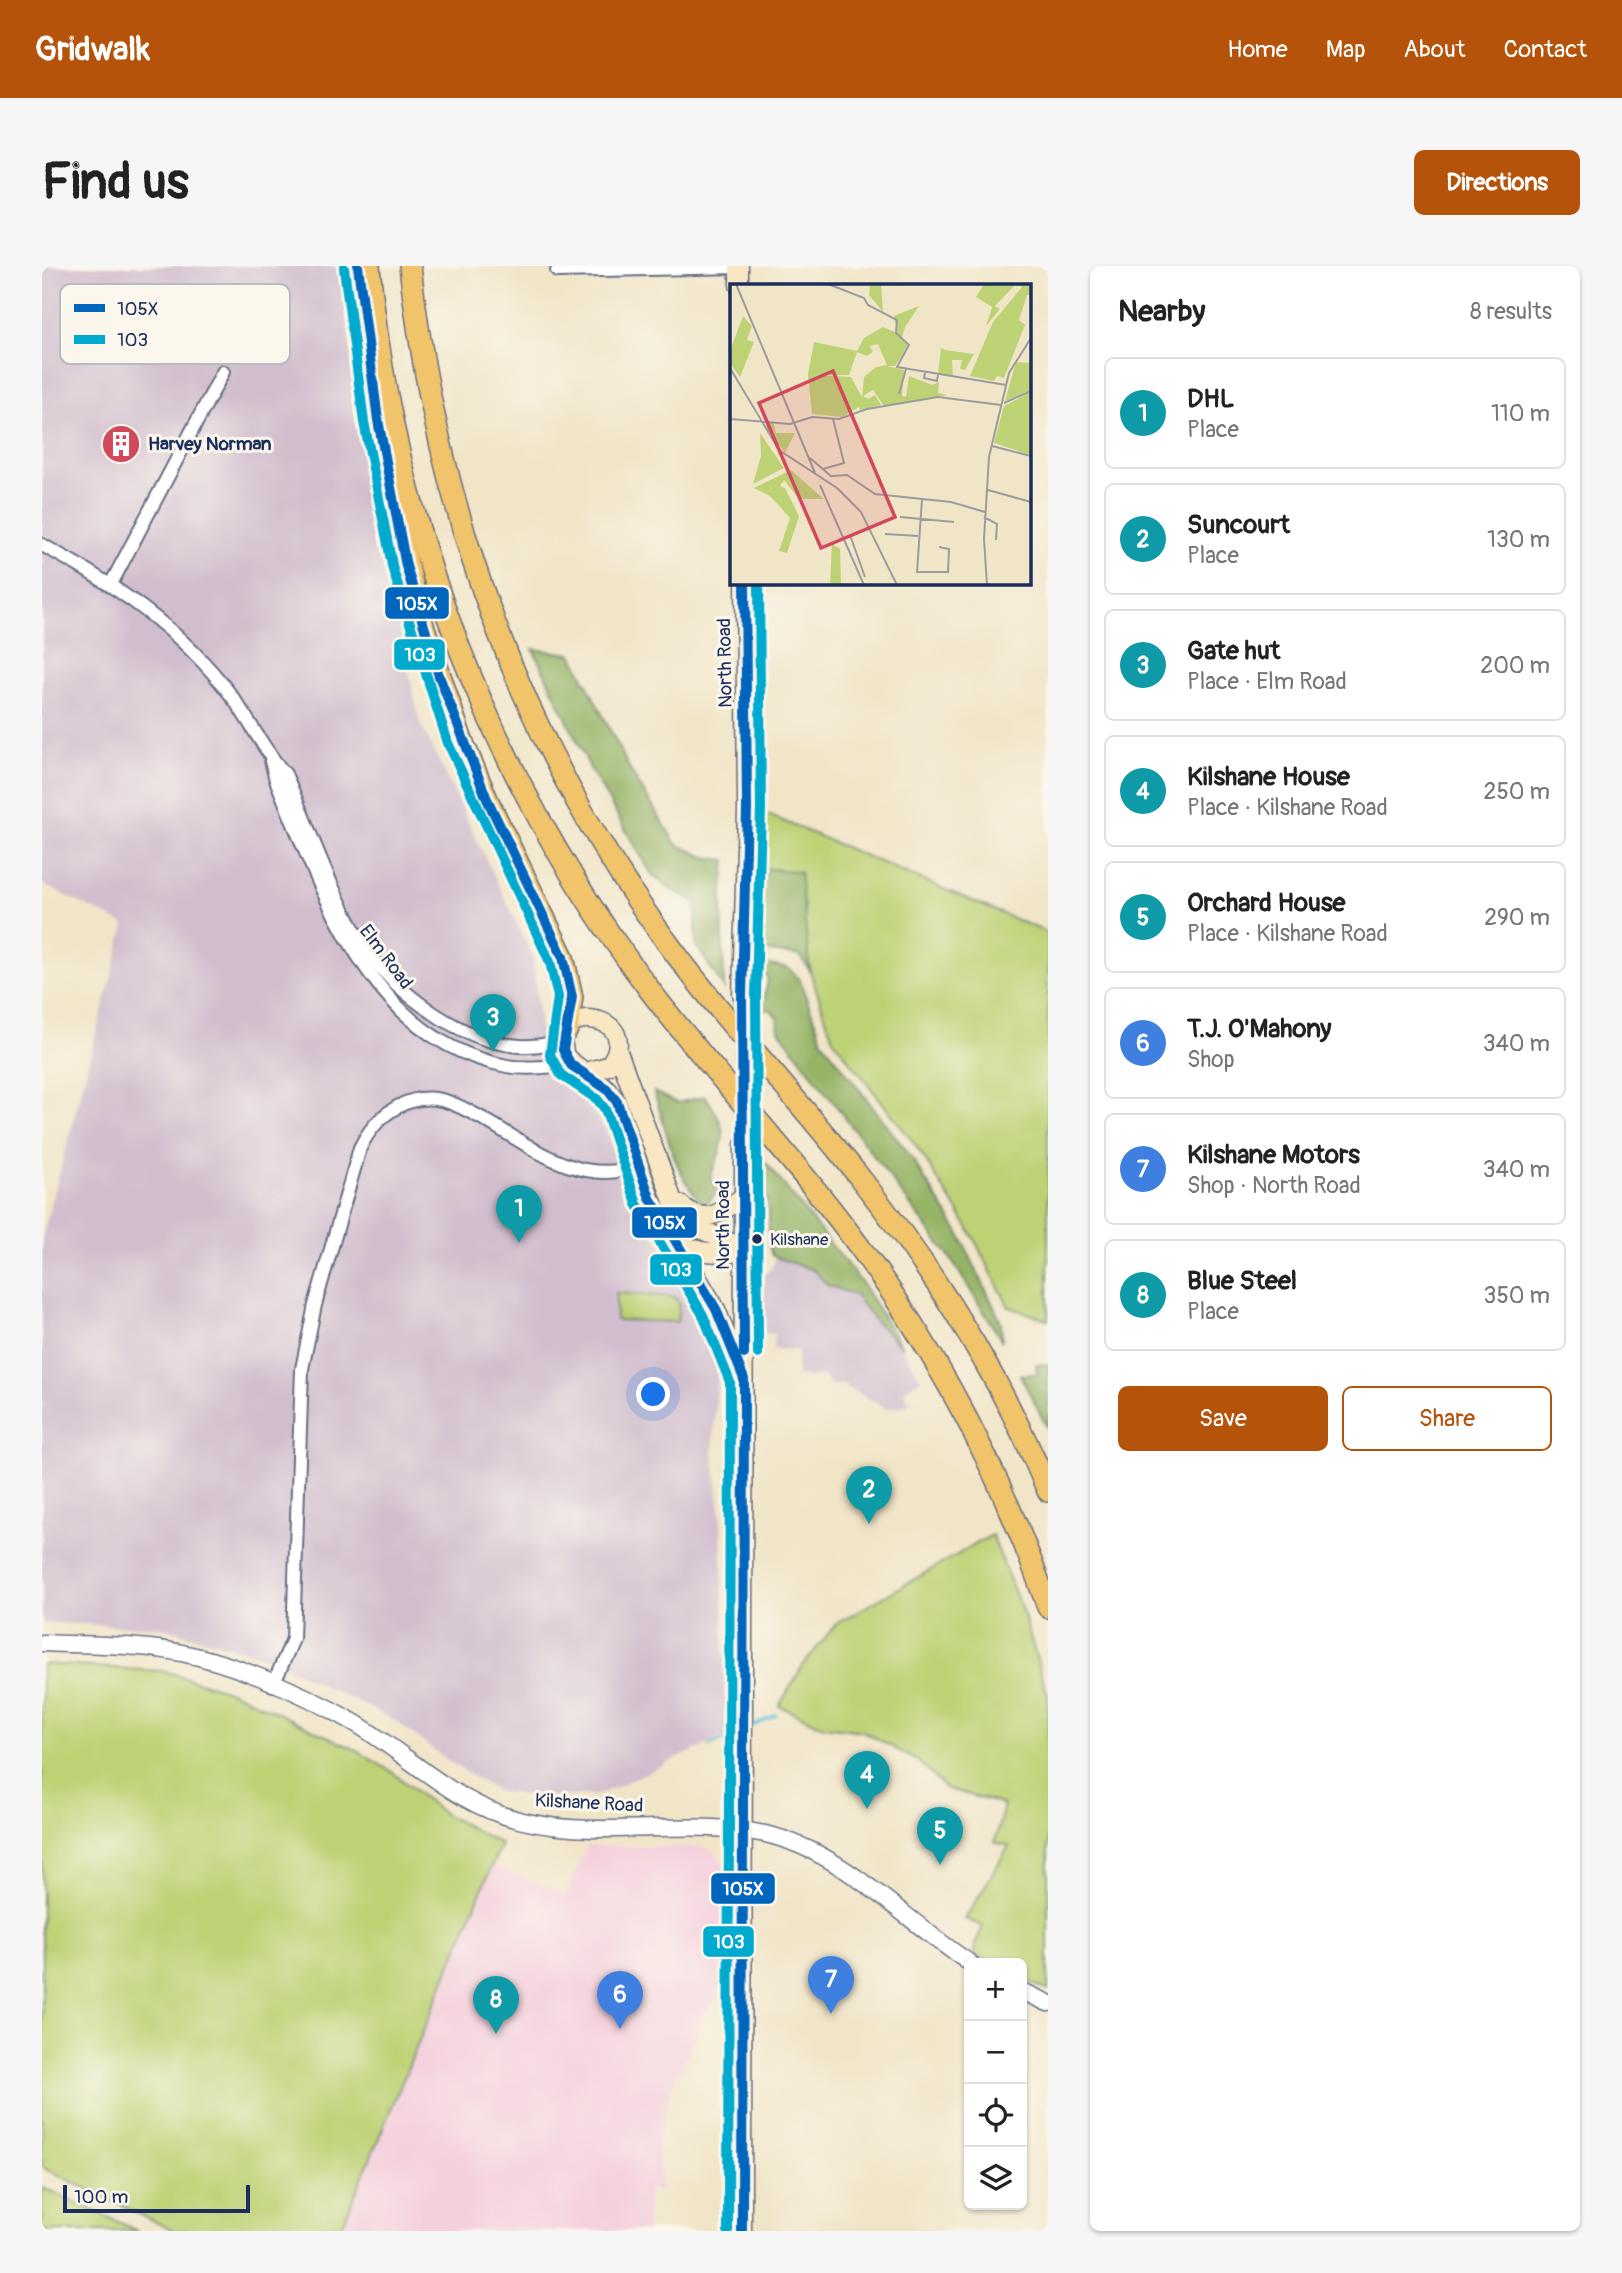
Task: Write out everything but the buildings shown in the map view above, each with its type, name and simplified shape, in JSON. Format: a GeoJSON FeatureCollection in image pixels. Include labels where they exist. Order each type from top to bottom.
{"type":"FeatureCollection","features":[{"type":"Feature","properties":{"kind":"highway"},"geometry":{"type":"LineString","coordinates":[[358,266],[390,493],[419,616],[477,775],[563,957],[572,997],[565,1036]]}},
{"type":"Feature","properties":{"kind":"highway"},"geometry":{"type":"LineString","coordinates":[[369,266],[377,336],[392,422],[408,489],[445,607],[501,743],[572,875],[615,941],[707,1062],[847,1229],[896,1299],[941,1373],[990,1465],[1021,1535],[1048,1607]]}},
{"type":"Feature","properties":{"kind":"highway"},"geometry":{"type":"LineString","coordinates":[[410,266],[427,385],[464,538],[522,690],[567,782],[605,849],[670,946],[716,1007],[864,1182],[915,1253],[1005,1401],[1048,1491]]}},
{"type":"Feature","properties":{"kind":"main road"},"geometry":{"type":"LineString","coordinates":[[739,266],[739,284]]}},
{"type":"Feature","properties":{"kind":"main road","name":"North Road"},"geometry":{"type":"LineString","coordinates":[[742,995],[747,808],[746,584]]}},
{"type":"Feature","properties":{"kind":"main road"},"geometry":{"type":"LineString","coordinates":[[744,1252],[730,1240],[698,1231],[677,1212],[617,1049],[614,1031],[600,1019],[581,1019],[565,1036],[563,1050],[579,1069],[607,1089],[617,1102],[638,1166],[661,1219],[716,1309],[744,1379]]}},
{"type":"Feature","properties":{"kind":"main road"},"geometry":{"type":"LineString","coordinates":[[579,1069],[601,1070],[608,1066],[617,1049]]}},
{"type":"Feature","properties":{"kind":"main road","name":"North Road"},"geometry":{"type":"LineString","coordinates":[[742,2231],[740,2092],[744,1730],[744,1144]]}},
{"type":"Feature","properties":{"kind":"main road"},"geometry":{"type":"LineString","coordinates":[[670,1196],[701,1217],[716,1217],[744,1196]]}},
{"type":"Feature","properties":{"kind":"main road"},"geometry":{"type":"LineString","coordinates":[[674,1237],[698,1251],[716,1254],[744,1252]]}},
{"type":"Feature","properties":{"kind":"street"},"geometry":{"type":"LineString","coordinates":[[557,271],[739,266]]}},
{"type":"Feature","properties":{"kind":"street"},"geometry":{"type":"LineString","coordinates":[[111,584],[223,372]]}},
{"type":"Feature","properties":{"kind":"street","name":"Elm Road"},"geometry":{"type":"LineString","coordinates":[[42,545],[111,584],[158,618],[194,652],[231,695],[270,757],[285,774],[360,940],[388,977],[420,1005],[454,1024],[500,1043],[534,1046],[565,1036]]}},
{"type":"Feature","properties":{"kind":"street","name":"Elm Road"},"geometry":{"type":"LineString","coordinates":[[270,757],[276,780],[333,914],[377,984],[407,1015],[444,1042],[486,1060],[522,1068],[579,1069]]}},
{"type":"Feature","properties":{"kind":"street"},"geometry":{"type":"LineString","coordinates":[[273,1685],[293,1639],[302,1369],[307,1335],[360,1148],[370,1127],[386,1113],[404,1103],[427,1098],[449,1102],[474,1114],[512,1139],[559,1162],[584,1169],[617,1171],[638,1166]]}},
{"type":"Feature","properties":{"kind":"street","name":"Kilshane Road"},"geometry":{"type":"LineString","coordinates":[[42,1643],[158,1649],[205,1658],[352,1721],[387,1742],[450,1791],[503,1816],[565,1827],[743,1830],[768,1835],[799,1846],[836,1866],[964,1959]]}},
{"type":"Feature","properties":{"kind":"street"},"geometry":{"type":"LineString","coordinates":[[1027,1993],[1048,2003]]}},
{"type":"Feature","properties":{"kind":"shaded area"},"geometry":{"type":"Polygon","coordinates":[[[42,266],[343,266],[355,410],[419,720],[533,957],[541,1043],[606,1130],[634,1206],[693,1290],[719,1350],[713,1450],[721,1519],[726,1736],[598,1795],[540,1797],[497,1791],[454,1765],[394,1720],[266,1657],[160,1627],[42,1623],[42,1239],[125,925],[42,884],[42,266]]]}},
{"type":"Feature","properties":{"kind":"shaded area"},"geometry":{"type":"Polygon","coordinates":[[[777,1254],[861,1282],[921,1379],[904,1390],[910,1405],[886,1408],[840,1384],[831,1386],[824,1377],[797,1376],[798,1350],[773,1349],[774,1333],[764,1333],[761,1328],[764,1275],[772,1268],[777,1254]]]}},
{"type":"Feature","properties":{"kind":"shaded area"},"geometry":{"type":"Polygon","coordinates":[[[587,1846],[704,1847],[716,1853],[723,1863],[724,1986],[706,2014],[671,2088],[658,2140],[661,2193],[649,2188],[646,2231],[340,2231],[492,1864],[566,1895],[587,1846]]]}},
{"type":"Feature","properties":{"kind":"green space"},"geometry":{"type":"Polygon","coordinates":[[[533,649],[572,654],[630,770],[676,844],[705,857],[726,860],[722,900],[724,988],[696,945],[696,902],[667,887],[651,873],[592,772],[533,649]]]}},
{"type":"Feature","properties":{"kind":"green space"},"geometry":{"type":"Polygon","coordinates":[[[763,815],[771,816],[1048,933],[1048,1320],[1009,1307],[968,1227],[917,1147],[833,1039],[810,971],[800,872],[761,868],[763,815]]]}},
{"type":"Feature","properties":{"kind":"green space"},"geometry":{"type":"Polygon","coordinates":[[[761,868],[800,872],[810,971],[800,956],[763,951],[761,868]]]}},
{"type":"Feature","properties":{"kind":"green space"},"geometry":{"type":"Polygon","coordinates":[[[763,964],[788,968],[799,979],[823,1042],[909,1154],[959,1233],[1001,1322],[1002,1341],[951,1259],[779,1030],[778,1019],[770,1009],[760,1010],[768,981],[763,964]]]}},
{"type":"Feature","properties":{"kind":"green space"},"geometry":{"type":"Polygon","coordinates":[[[654,1092],[677,1103],[705,1096],[719,1119],[722,1145],[710,1178],[718,1191],[705,1205],[694,1194],[679,1167],[654,1092]]]}},
{"type":"Feature","properties":{"kind":"green space"},"geometry":{"type":"Polygon","coordinates":[[[760,1155],[861,1282],[902,1347],[874,1320],[855,1295],[829,1286],[813,1270],[772,1256],[760,1155]]]}},
{"type":"Feature","properties":{"kind":"green space"},"geometry":{"type":"Polygon","coordinates":[[[616,1293],[675,1297],[679,1304],[677,1322],[616,1320],[616,1293]]]}},
{"type":"Feature","properties":{"kind":"green space"},"geometry":{"type":"Polygon","coordinates":[[[1048,1364],[1048,1429],[1020,1375],[1037,1374],[1036,1365],[1048,1364]]]}},
{"type":"Feature","properties":{"kind":"green space"},"geometry":{"type":"Polygon","coordinates":[[[992,1535],[1024,1616],[1048,1696],[1048,1991],[1027,1980],[1027,1958],[981,1958],[975,1955],[975,1945],[983,1926],[965,1919],[1009,1846],[995,1842],[1004,1805],[945,1788],[918,1761],[863,1731],[823,1726],[779,1706],[802,1667],[836,1624],[992,1535]]]}},
{"type":"Feature","properties":{"kind":"green space"},"geometry":{"type":"Polygon","coordinates":[[[42,1664],[164,1671],[235,1693],[352,1748],[392,1772],[444,1814],[501,1844],[340,2231],[174,2231],[42,2167],[42,1664]]]}},
{"type":"Feature","properties":{"kind":"green space"},"geometry":{"type":"Polygon","coordinates":[[[42,2187],[138,2231],[42,2231],[42,2187]]]}},
{"type":"Feature","properties":{"kind":"waterway"},"geometry":{"type":"LineString","coordinates":[[749,1728],[776,1715]]}},
{"type":"Feature","properties":{"kind":"waterway"},"geometry":{"type":"LineString","coordinates":[[710,1746],[736,1734]]}},
{"type":"Feature","properties":{"kind":"tunnel"},"geometry":{"type":"LineString","coordinates":[[742,995],[744,1144]]}},
{"type":"Feature","properties":{"kind":"transit line","name":"105X"},"geometry":{"type":"LineString","coordinates":[[358,266],[378,420],[406,566],[439,676],[487,799],[563,957],[572,997],[563,1050],[571,1065],[607,1089],[617,1102],[650,1198],[716,1309],[744,1379],[742,2231]]}},
{"type":"Feature","properties":{"kind":"transit line","name":"103"},"geometry":{"type":"LineString","coordinates":[[344,268],[364,422],[393,570],[448,743],[550,962],[558,997],[550,1055],[561,1075],[597,1099],[605,1109],[637,1204],[703,1315],[730,1382],[728,2231]]}},
{"type":"Feature","properties":{"kind":"transit line","name":"105X"},"geometry":{"type":"LineString","coordinates":[[744,1354],[742,995],[747,808],[745,584]]}},
{"type":"Feature","properties":{"kind":"transit line","name":"103"},"geometry":{"type":"LineString","coordinates":[[758,1354],[756,995],[761,808],[759,584]]}},
{"type":"Feature","properties":{"kind":"place","name":"Harvey Norman"},"geometry":{"type":"Point","coordinates":[121,444]}},
{"type":"Feature","properties":{"kind":"place","name":"Gate hut"},"geometry":{"type":"Point","coordinates":[493,1052]}},
{"type":"Feature","properties":{"kind":"place","name":"Kilshane"},"geometry":{"type":"Point","coordinates":[757,1239]}},
{"type":"Feature","properties":{"kind":"place","name":"DHL"},"geometry":{"type":"Point","coordinates":[519,1243]}},
{"type":"Feature","properties":{"kind":"place","name":"Suncourt"},"geometry":{"type":"Point","coordinates":[869,1524]}},
{"type":"Feature","properties":{"kind":"place","name":"Kilshane House"},"geometry":{"type":"Point","coordinates":[867,1809]}},
{"type":"Feature","properties":{"kind":"place","name":"Orchard House"},"geometry":{"type":"Point","coordinates":[940,1865]}},
{"type":"Feature","properties":{"kind":"place","name":"Kilshane Motors"},"geometry":{"type":"Point","coordinates":[831,2014]}},
{"type":"Feature","properties":{"kind":"place","name":"T.J. O'Mahony"},"geometry":{"type":"Point","coordinates":[620,2029]}},
{"type":"Feature","properties":{"kind":"place","name":"Blue Steel"},"geometry":{"type":"Point","coordinates":[496,2034]}}]}
